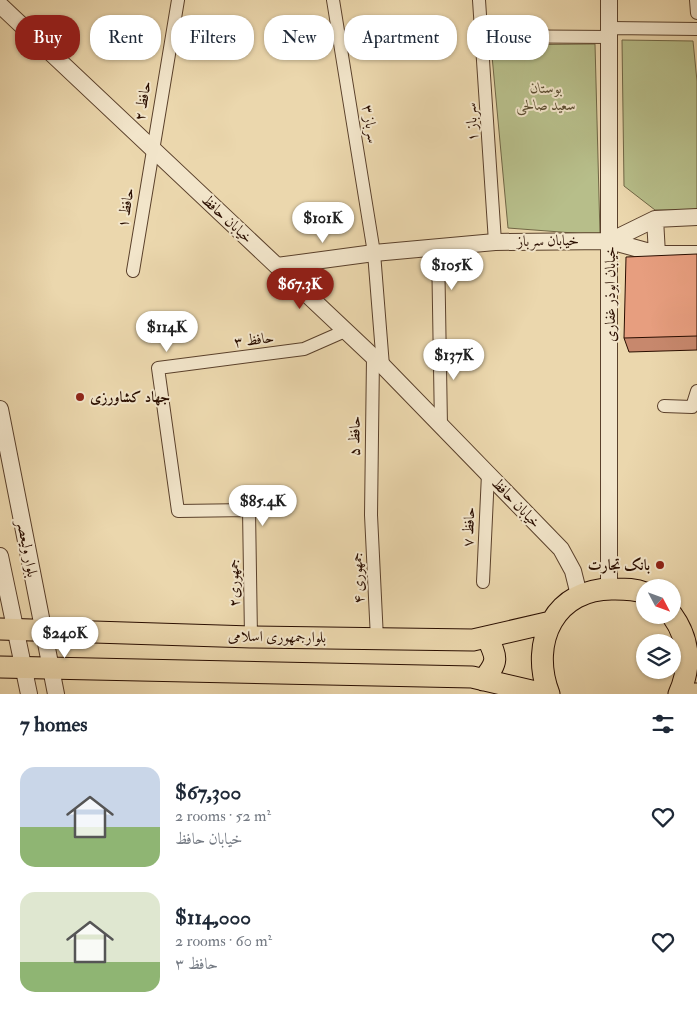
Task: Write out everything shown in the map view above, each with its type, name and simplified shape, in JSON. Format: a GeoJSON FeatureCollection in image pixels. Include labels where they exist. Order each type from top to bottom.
{"type":"FeatureCollection","features":[{"type":"Feature","properties":{"kind":"main road"},"geometry":{"type":"LineString","coordinates":[[549,694],[542,677],[540,658],[544,639],[551,622],[563,607],[579,595],[597,588],[636,589]]}},
{"type":"Feature","properties":{"kind":"main road","name":"بلوارجمهوری اسلامی"},"geometry":{"type":"LineString","coordinates":[[7,630],[251,637],[473,640],[551,622]]}},
{"type":"Feature","properties":{"kind":"main road"},"geometry":{"type":"LineString","coordinates":[[679,694],[685,680],[688,661],[683,623]]}},
{"type":"Feature","properties":{"kind":"main road"},"geometry":{"type":"LineString","coordinates":[[484,680],[495,666],[495,654],[487,637]]}},
{"type":"Feature","properties":{"kind":"main road"},"geometry":{"type":"LineString","coordinates":[[0,667],[472,677],[544,694]]}},
{"type":"Feature","properties":{"kind":"street","name":"حافظ ۲"},"geometry":{"type":"LineString","coordinates":[[152,149],[178,0]]}},
{"type":"Feature","properties":{"kind":"street","name":"سرباز ۳"},"geometry":{"type":"LineString","coordinates":[[333,0],[374,254],[378,310]]}},
{"type":"Feature","properties":{"kind":"street","name":"سرباز ۱"},"geometry":{"type":"LineString","coordinates":[[480,0],[481,15]]}},
{"type":"Feature","properties":{"kind":"street","name":"خیابان ابوذر غفاری"},"geometry":{"type":"LineString","coordinates":[[609,0],[609,588]]}},
{"type":"Feature","properties":{"kind":"street"},"geometry":{"type":"LineString","coordinates":[[696,0],[697,13]]}},
{"type":"Feature","properties":{"kind":"street","name":"خیابان حافظ"},"geometry":{"type":"LineString","coordinates":[[0,5],[15,20]]}},
{"type":"Feature","properties":{"kind":"street"},"geometry":{"type":"LineString","coordinates":[[0,23],[15,26]]}},
{"type":"Feature","properties":{"kind":"street"},"geometry":{"type":"LineString","coordinates":[[549,34],[697,29]]}},
{"type":"Feature","properties":{"kind":"street","name":"خیابان حافظ"},"geometry":{"type":"LineString","coordinates":[[57,60],[378,362],[488,474],[561,550],[573,571],[579,595]]}},
{"type":"Feature","properties":{"kind":"street","name":"سرباز ۱"},"geometry":{"type":"LineString","coordinates":[[484,60],[495,242]]}},
{"type":"Feature","properties":{"kind":"street","name":"حافظ ۱"},"geometry":{"type":"LineString","coordinates":[[133,271],[152,149]]}},
{"type":"Feature","properties":{"kind":"street"},"geometry":{"type":"LineString","coordinates":[[610,241],[655,218],[697,217]]}},
{"type":"Feature","properties":{"kind":"street"},"geometry":{"type":"LineString","coordinates":[[655,218],[657,254]]}},
{"type":"Feature","properties":{"kind":"street","name":"خیابان سرباز"},"geometry":{"type":"LineString","coordinates":[[276,266],[495,242],[610,241]]}},
{"type":"Feature","properties":{"kind":"street"},"geometry":{"type":"LineString","coordinates":[[610,241],[657,254],[697,254]]}},
{"type":"Feature","properties":{"kind":"street"},"geometry":{"type":"LineString","coordinates":[[438,247],[441,426]]}},
{"type":"Feature","properties":{"kind":"street","name":"حافظ ۵"},"geometry":{"type":"LineString","coordinates":[[371,515],[378,362],[378,310]]}},
{"type":"Feature","properties":{"kind":"street","name":"حافظ ۳"},"geometry":{"type":"LineString","coordinates":[[178,511],[158,368],[304,349],[345,331]]}},
{"type":"Feature","properties":{"kind":"street"},"geometry":{"type":"LineString","coordinates":[[664,406],[694,408],[697,391]]}},
{"type":"Feature","properties":{"kind":"street","name":"بلوار ولیعصر"},"geometry":{"type":"LineString","coordinates":[[0,409],[56,694]]}},
{"type":"Feature","properties":{"kind":"street","name":"حافظ ۷"},"geometry":{"type":"LineString","coordinates":[[483,582],[488,474]]}},
{"type":"Feature","properties":{"kind":"street","name":"جمهوری۲"},"geometry":{"type":"LineString","coordinates":[[178,511],[249,510],[251,637]]}},
{"type":"Feature","properties":{"kind":"street","name":"جمهوری ۴"},"geometry":{"type":"LineString","coordinates":[[371,515],[377,639]]}},
{"type":"Feature","properties":{"kind":"street","name":"بلوار ولیعصر"},"geometry":{"type":"LineString","coordinates":[[0,556],[7,630],[23,668],[28,694]]}},
{"type":"Feature","properties":{"kind":"green space"},"geometry":{"type":"Polygon","coordinates":[[[622,40],[693,41],[697,81],[697,210],[655,210],[624,186],[622,40]]]}},
{"type":"Feature","properties":{"kind":"green space","name":"بوستان سعید صالحی"},"geometry":{"type":"Polygon","coordinates":[[[549,44],[595,44],[600,235],[508,228],[492,60],[549,60],[549,44]]]}},
{"type":"Feature","properties":{"kind":"building"},"geometry":{"type":"Polygon","coordinates":[[[697,254],[697,336],[624,338],[626,257],[697,254]]]}},
{"type":"Feature","properties":{"kind":"place","name":"جهاد کشاورزی"},"geometry":{"type":"Point","coordinates":[80,397]}},
{"type":"Feature","properties":{"kind":"place","name":"بانک تجارت"},"geometry":{"type":"Point","coordinates":[660,565]}}]}
